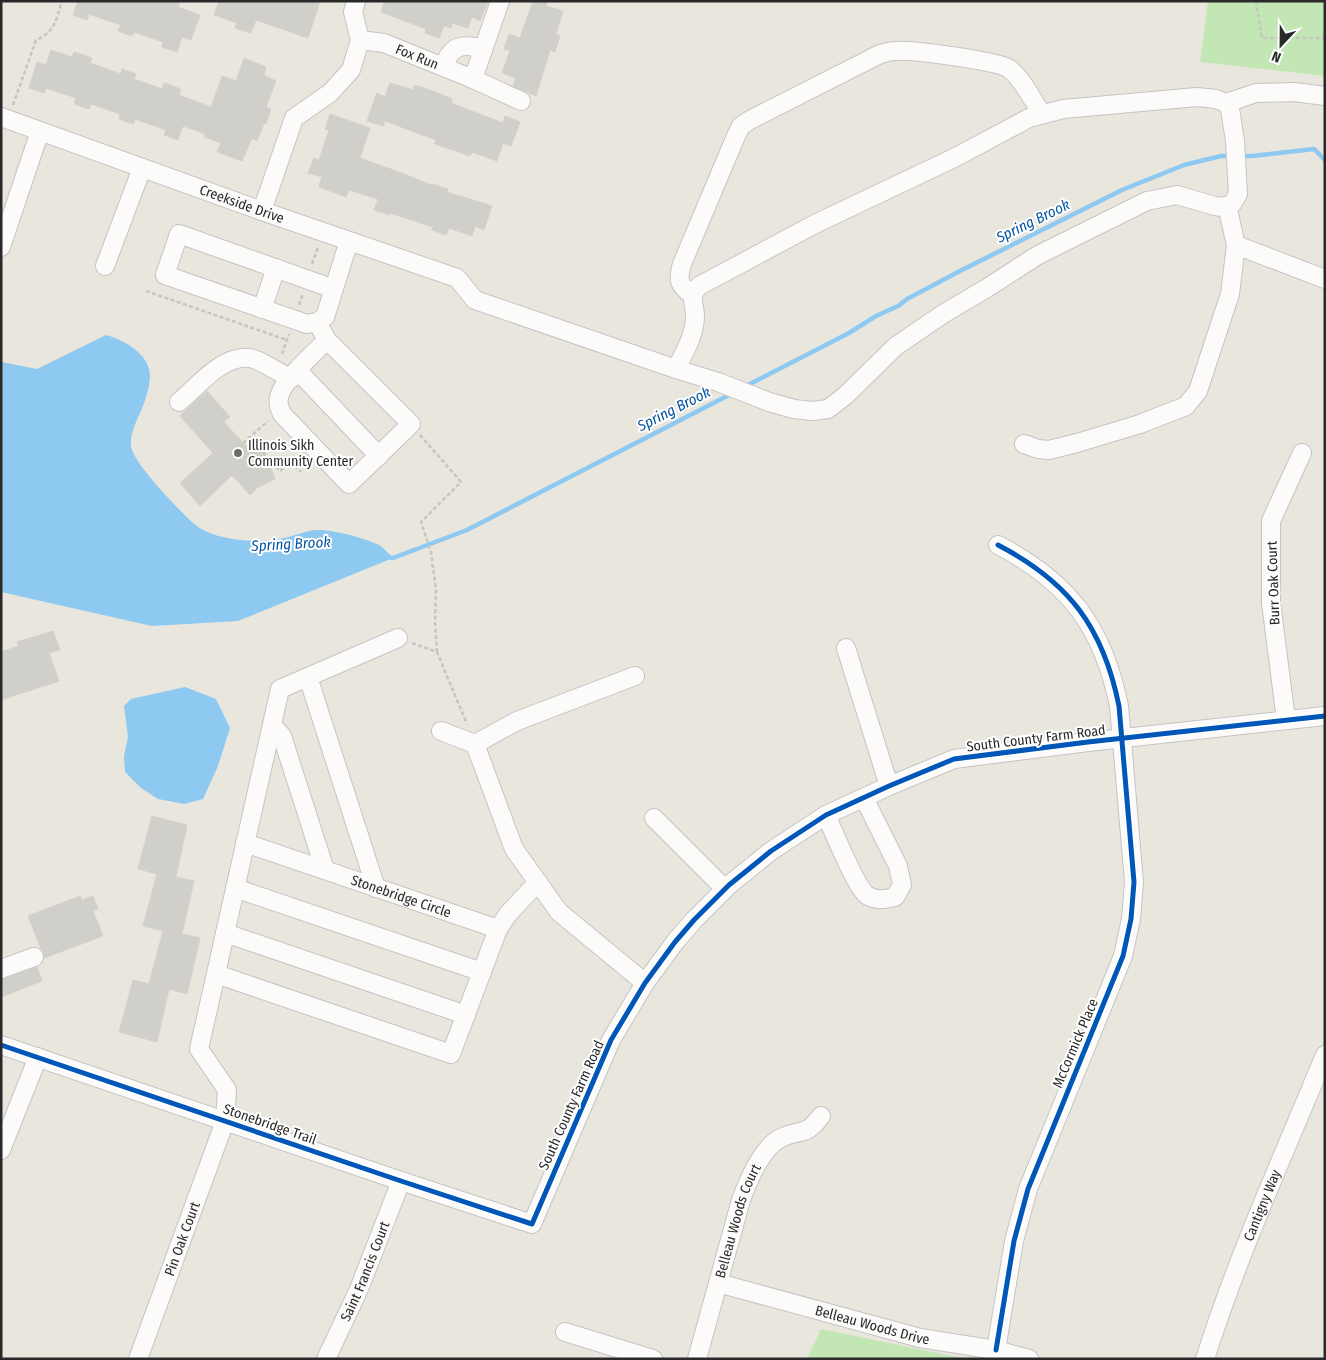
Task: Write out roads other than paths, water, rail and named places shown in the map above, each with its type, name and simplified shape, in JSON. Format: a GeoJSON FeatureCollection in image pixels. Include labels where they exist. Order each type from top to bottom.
{"type":"FeatureCollection","features":[{"type":"Feature","properties":{"kind":"street"},"geometry":{"type":"LineString","coordinates":[[262,211],[294,118],[330,93],[351,70],[360,40],[353,12],[356,1]]}},
{"type":"Feature","properties":{"kind":"street"},"geometry":{"type":"LineString","coordinates":[[473,79],[500,1]]}},
{"type":"Feature","properties":{"kind":"street","name":"Fox Run"},"geometry":{"type":"LineString","coordinates":[[360,40],[384,43],[473,79],[521,101]]}},
{"type":"Feature","properties":{"kind":"street"},"geometry":{"type":"LineString","coordinates":[[444,67],[446,60],[458,47],[470,45],[483,49]]}},
{"type":"Feature","properties":{"kind":"street"},"geometry":{"type":"LineString","coordinates":[[693,296],[679,281],[682,264],[736,136],[741,126],[750,120],[880,54],[895,50],[990,63],[1008,68],[1017,76],[1042,114]]}},
{"type":"Feature","properties":{"kind":"street"},"geometry":{"type":"LineString","coordinates":[[1226,103],[1256,93],[1294,92],[1325,96]]}},
{"type":"Feature","properties":{"kind":"street"},"geometry":{"type":"LineString","coordinates":[[1197,97],[1216,98],[1226,103],[1230,109],[1238,174],[1238,194],[1232,204],[1215,206],[1177,195],[1147,201],[1038,254],[896,346],[846,395],[828,409],[812,411],[794,409],[676,369],[692,335],[695,316],[693,296],[699,286],[806,228],[956,156],[1029,118],[1063,109],[1197,97]]}},
{"type":"Feature","properties":{"kind":"street","name":"Creekside Drive"},"geometry":{"type":"LineString","coordinates":[[4,118],[262,211],[457,278],[475,300],[676,369]]}},
{"type":"Feature","properties":{"kind":"street"},"geometry":{"type":"LineString","coordinates":[[1,247],[40,131]]}},
{"type":"Feature","properties":{"kind":"street"},"geometry":{"type":"LineString","coordinates":[[105,266],[142,168]]}},
{"type":"Feature","properties":{"kind":"street"},"geometry":{"type":"LineString","coordinates":[[1024,444],[1038,449],[1049,450],[1140,424],[1186,406],[1198,391],[1230,294],[1236,245],[1227,206]]}},
{"type":"Feature","properties":{"kind":"street"},"geometry":{"type":"LineString","coordinates":[[334,289],[179,234],[165,275],[307,324],[317,322],[325,317],[334,289],[349,241]]}},
{"type":"Feature","properties":{"kind":"street"},"geometry":{"type":"LineString","coordinates":[[1236,245],[1325,279]]}},
{"type":"Feature","properties":{"kind":"street"},"geometry":{"type":"LineString","coordinates":[[262,309],[276,268]]}},
{"type":"Feature","properties":{"kind":"street"},"geometry":{"type":"LineString","coordinates":[[317,322],[327,340],[411,424],[349,484],[282,414],[279,407],[279,395],[294,375],[327,340]]}},
{"type":"Feature","properties":{"kind":"street"},"geometry":{"type":"LineString","coordinates":[[179,402],[224,362],[250,358],[294,375],[378,456]]}},
{"type":"Feature","properties":{"kind":"street","name":"Burr Oak Court"},"geometry":{"type":"LineString","coordinates":[[1286,720],[1271,603],[1271,521],[1302,452]]}},
{"type":"Feature","properties":{"kind":"street","name":"McCormick Place"},"geometry":{"type":"LineString","coordinates":[[996,1350],[1014,1241],[1028,1189],[1114,980],[1127,939],[1132,912],[1134,882],[1120,738],[1119,706],[1113,678],[1104,651],[1079,608],[1060,587],[1039,569],[998,545]]}},
{"type":"Feature","properties":{"kind":"street"},"geometry":{"type":"LineString","coordinates":[[225,1121],[228,1090],[199,1049],[280,690],[398,638]]}},
{"type":"Feature","properties":{"kind":"street"},"geometry":{"type":"LineString","coordinates":[[846,648],[889,786]]}},
{"type":"Feature","properties":{"kind":"street"},"geometry":{"type":"LineString","coordinates":[[475,744],[517,720],[635,676]]}},
{"type":"Feature","properties":{"kind":"street"},"geometry":{"type":"LineString","coordinates":[[308,677],[376,888]]}},
{"type":"Feature","properties":{"kind":"street","name":"South County Farm Road"},"geometry":{"type":"LineString","coordinates":[[532,1224],[612,1040],[645,983],[688,927],[725,889],[771,851],[826,815],[889,786],[954,760],[1120,738],[1325,716]]}},
{"type":"Feature","properties":{"kind":"street"},"geometry":{"type":"LineString","coordinates":[[272,725],[282,736],[325,870]]}},
{"type":"Feature","properties":{"kind":"street"},"geometry":{"type":"LineString","coordinates":[[441,731],[475,744],[514,849],[559,912],[645,983]]}},
{"type":"Feature","properties":{"kind":"street"},"geometry":{"type":"LineString","coordinates":[[826,815],[852,872],[866,895],[881,900],[895,897],[902,885],[898,866],[864,798]]}},
{"type":"Feature","properties":{"kind":"street"},"geometry":{"type":"LineString","coordinates":[[654,818],[725,889]]}},
{"type":"Feature","properties":{"kind":"street","name":"Stonebridge Circle"},"geometry":{"type":"LineString","coordinates":[[245,843],[498,929]]}},
{"type":"Feature","properties":{"kind":"street"},"geometry":{"type":"LineString","coordinates":[[216,974],[451,1054],[498,929],[508,914],[538,882]]}},
{"type":"Feature","properties":{"kind":"street"},"geometry":{"type":"LineString","coordinates":[[235,888],[482,972]]}},
{"type":"Feature","properties":{"kind":"street"},"geometry":{"type":"LineString","coordinates":[[225,932],[466,1015]]}},
{"type":"Feature","properties":{"kind":"street"},"geometry":{"type":"LineString","coordinates":[[1,969],[34,957]]}},
{"type":"Feature","properties":{"kind":"street","name":"Stonebridge Trail"},"geometry":{"type":"LineString","coordinates":[[1,1045],[401,1182],[532,1224]]}},
{"type":"Feature","properties":{"kind":"street","name":"Cantigny Way"},"geometry":{"type":"LineString","coordinates":[[1205,1359],[1220,1310],[1238,1263],[1325,1055]]}},
{"type":"Feature","properties":{"kind":"street"},"geometry":{"type":"LineString","coordinates":[[1,1150],[38,1057]]}},
{"type":"Feature","properties":{"kind":"street","name":"Belleau Woods Court"},"geometry":{"type":"LineString","coordinates":[[697,1359],[741,1200],[755,1166],[780,1138],[804,1132],[815,1124],[821,1116]]}},
{"type":"Feature","properties":{"kind":"street","name":"Pin Oak Court"},"geometry":{"type":"LineString","coordinates":[[138,1359],[225,1121]]}},
{"type":"Feature","properties":{"kind":"street","name":"Saint Francis Court"},"geometry":{"type":"LineString","coordinates":[[326,1359],[359,1289],[401,1182]]}},
{"type":"Feature","properties":{"kind":"street","name":"Belleau Woods Drive"},"geometry":{"type":"LineString","coordinates":[[718,1283],[920,1338],[996,1350],[1029,1359]]}},
{"type":"Feature","properties":{"kind":"street"},"geometry":{"type":"LineString","coordinates":[[565,1332],[653,1359]]}},
{"type":"Feature","properties":{"kind":"water"},"geometry":{"type":"Polygon","coordinates":[[[106,335],[128,344],[146,361],[150,376],[148,391],[133,430],[131,446],[133,453],[147,474],[192,522],[200,528],[222,537],[258,541],[279,539],[316,530],[339,532],[373,542],[385,549],[393,558],[238,621],[152,626],[1,592],[1,362],[37,369],[106,335]]]}},
{"type":"Feature","properties":{"kind":"water"},"geometry":{"type":"Polygon","coordinates":[[[185,687],[216,699],[230,728],[218,766],[203,799],[184,804],[158,799],[141,788],[125,772],[124,756],[128,737],[124,706],[131,699],[185,687]]]}},
{"type":"Feature","properties":{"kind":"waterway","name":"Spring Brook"},"geometry":{"type":"LineString","coordinates":[[1239,156],[1314,149],[1325,160]]}},
{"type":"Feature","properties":{"kind":"waterway","name":"Spring Brook"},"geometry":{"type":"LineString","coordinates":[[744,387],[849,333],[876,316],[898,306],[907,299],[960,271],[1122,190],[1184,165],[1221,156],[1231,156]]}},
{"type":"Feature","properties":{"kind":"waterway","name":"Spring Brook"},"geometry":{"type":"LineString","coordinates":[[388,557],[393,558],[467,530],[733,393]]}},
{"type":"Feature","properties":{"kind":"place","name":"Illinois Sikh Community Center"},"geometry":{"type":"Point","coordinates":[238,453]}}]}
